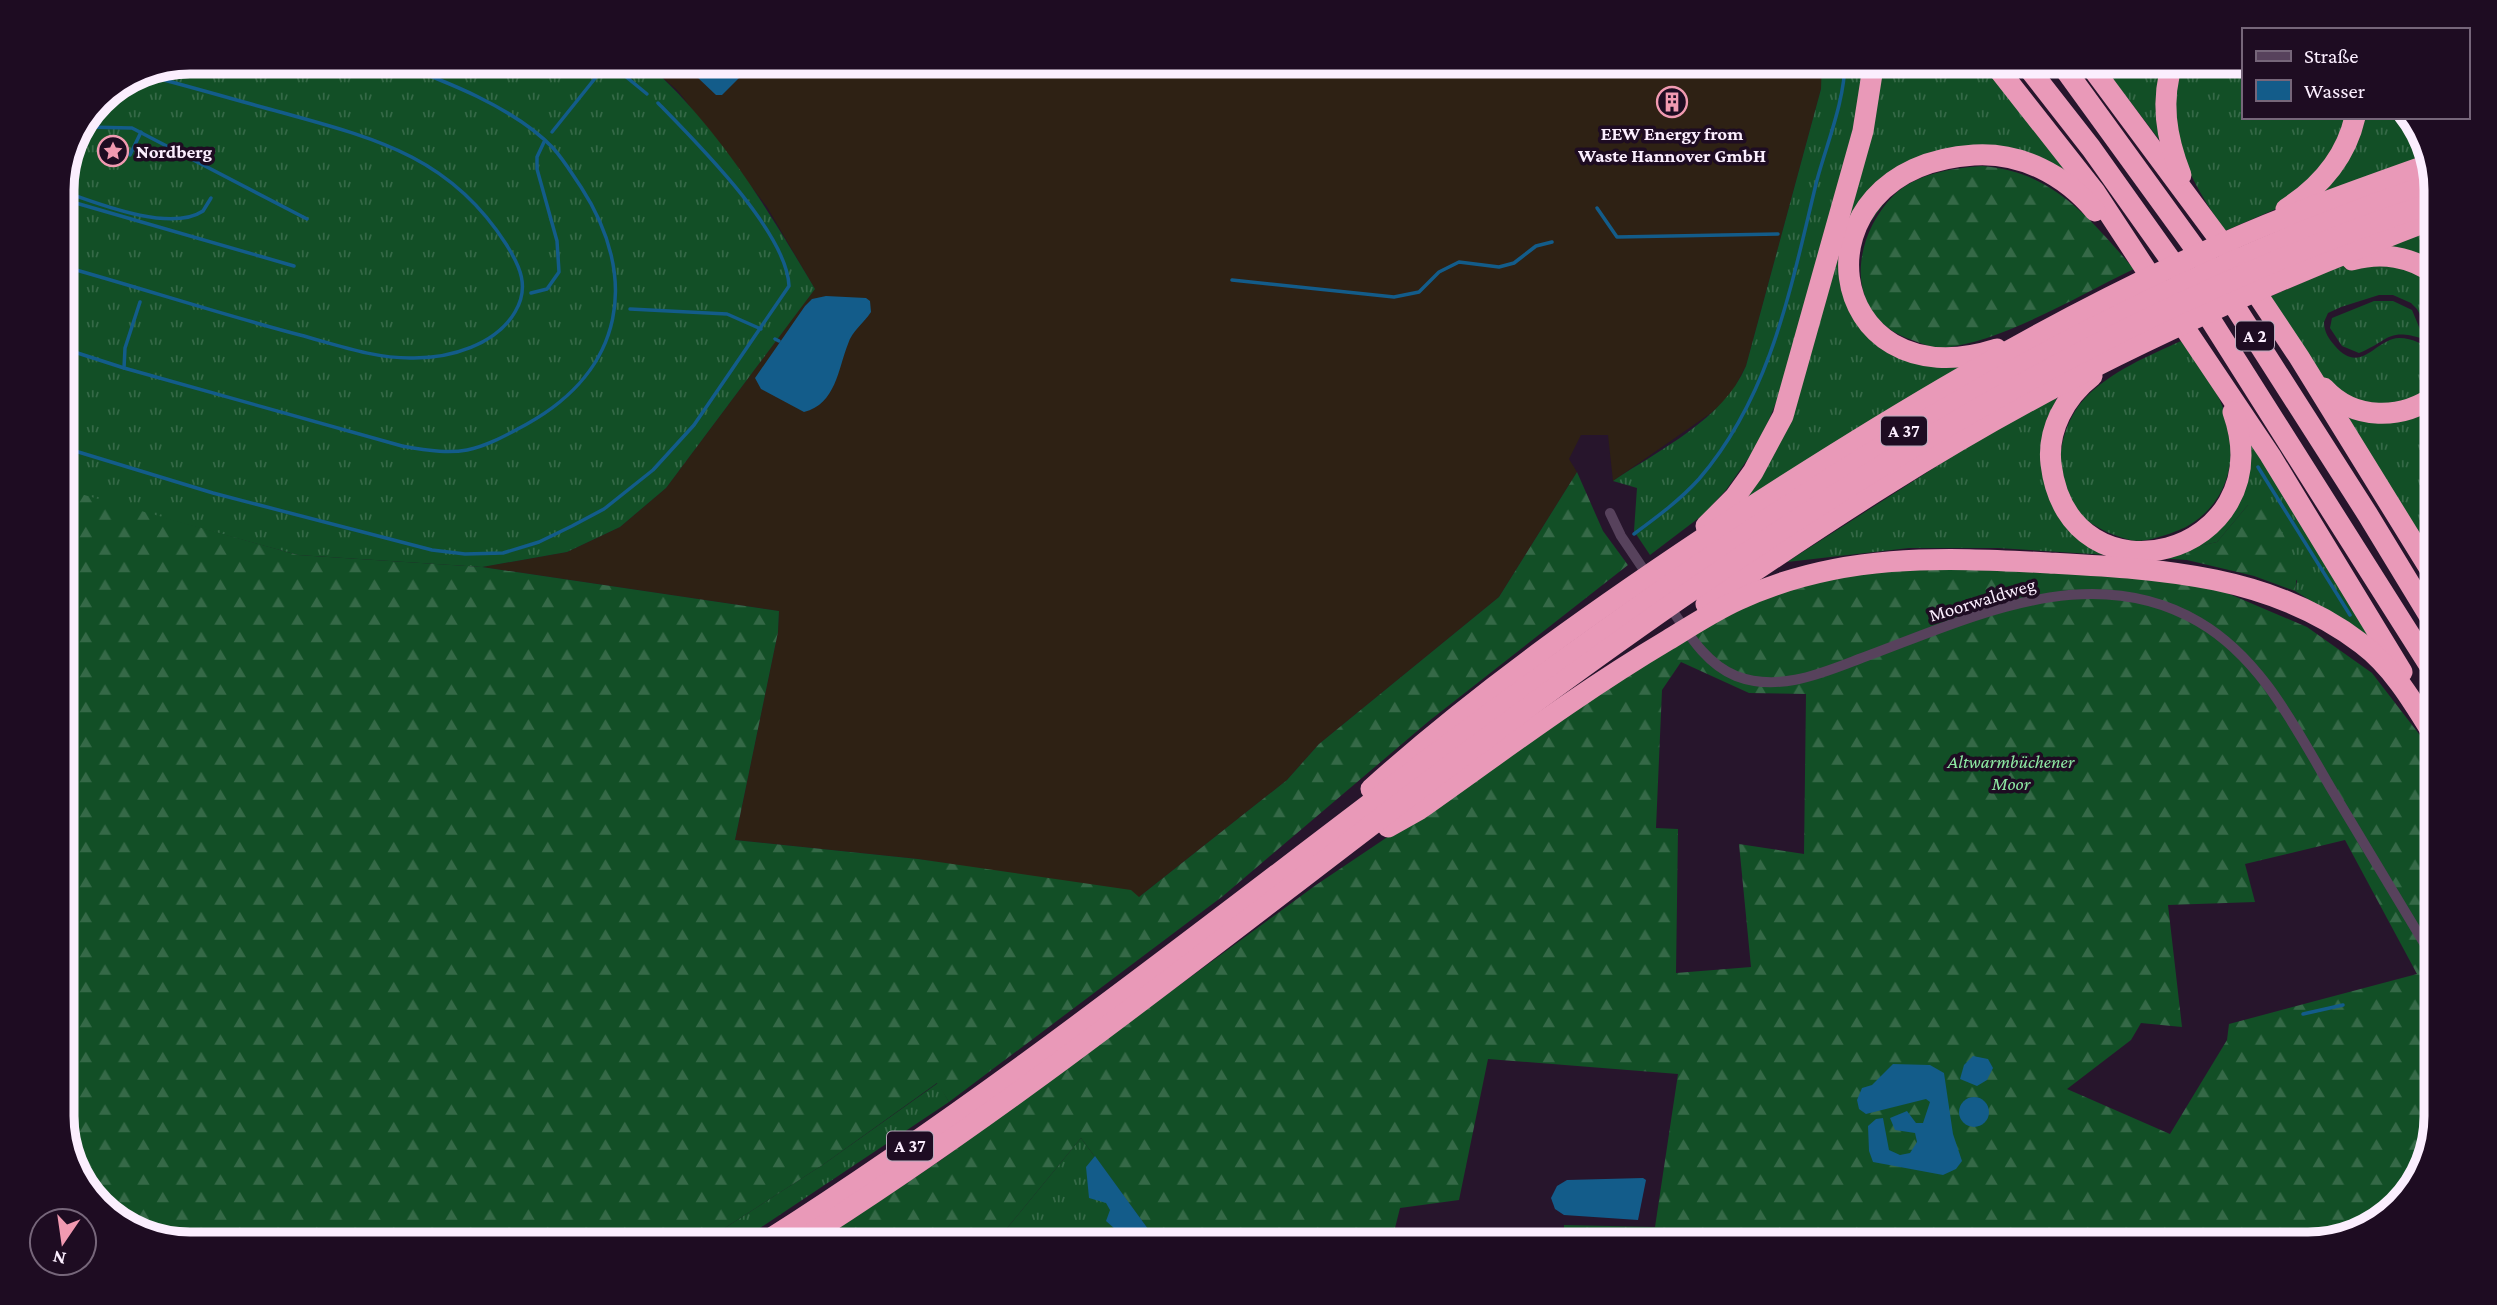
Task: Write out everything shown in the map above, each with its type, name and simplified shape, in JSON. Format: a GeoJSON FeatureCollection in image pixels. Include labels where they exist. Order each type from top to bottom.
{"type":"FeatureCollection","features":[{"type":"Feature","properties":{"kind":"highway"},"geometry":{"type":"LineString","coordinates":[[1686,586],[1735,497],[1769,447],[1783,416],[1863,131],[1872,74]]}},
{"type":"Feature","properties":{"kind":"highway"},"geometry":{"type":"LineString","coordinates":[[2002,74],[2095,192],[2339,565],[2424,707]]}},
{"type":"Feature","properties":{"kind":"highway","name":"A 2"},"geometry":{"type":"LineString","coordinates":[[2033,74],[2165,251],[2352,539],[2424,656]]}},
{"type":"Feature","properties":{"kind":"highway","name":"A 2"},"geometry":{"type":"LineString","coordinates":[[2069,74],[2187,235],[2260,343],[2423,607]]}},
{"type":"Feature","properties":{"kind":"highway"},"geometry":{"type":"LineString","coordinates":[[2097,74],[2206,219],[2299,357],[2423,559]]}},
{"type":"Feature","properties":{"kind":"highway"},"geometry":{"type":"LineString","coordinates":[[2170,74],[2165,101],[2171,146],[2181,174],[2206,219]]}},
{"type":"Feature","properties":{"kind":"highway"},"geometry":{"type":"LineString","coordinates":[[2277,257],[2316,186],[2344,149],[2354,119]]}},
{"type":"Feature","properties":{"kind":"highway"},"geometry":{"type":"LineString","coordinates":[[2143,266],[2088,202],[2063,181],[2042,167],[1983,155],[1950,157],[1927,163],[1896,179],[1873,198],[1854,230],[1848,263],[1854,297],[1873,329],[1890,344],[1913,354],[1938,359],[1974,355],[2145,310],[2277,257],[2423,221]]}},
{"type":"Feature","properties":{"kind":"highway"},"geometry":{"type":"LineString","coordinates":[[2277,257],[2421,169]]}},
{"type":"Feature","properties":{"kind":"highway","name":"A 37"},"geometry":{"type":"LineString","coordinates":[[2277,257],[2423,189]]}},
{"type":"Feature","properties":{"kind":"highway","name":"A 37"},"geometry":{"type":"LineString","coordinates":[[812,1232],[1047,1071],[1649,618],[1794,500],[1911,427],[2042,353],[2277,257],[2423,206]]}},
{"type":"Feature","properties":{"kind":"highway"},"geometry":{"type":"LineString","coordinates":[[2277,257],[2385,256],[2407,259],[2423,268]]}},
{"type":"Feature","properties":{"kind":"highway"},"geometry":{"type":"LineString","coordinates":[[2145,310],[2138,346],[2079,386],[2058,419],[2052,441],[2053,478],[2060,498],[2082,528],[2101,542],[2120,550],[2158,552],[2195,538],[2223,512],[2235,489],[2241,446],[2239,428],[2226,391]]}},
{"type":"Feature","properties":{"kind":"highway"},"geometry":{"type":"LineString","coordinates":[[2186,331],[2352,539]]}},
{"type":"Feature","properties":{"kind":"highway"},"geometry":{"type":"LineString","coordinates":[[1319,866],[1420,808],[1634,659],[1649,618],[1686,586],[1784,485],[2029,339]]}},
{"type":"Feature","properties":{"kind":"highway"},"geometry":{"type":"LineString","coordinates":[[1686,586],[1815,529],[1928,458],[2066,381],[2138,346]]}},
{"type":"Feature","properties":{"kind":"highway"},"geometry":{"type":"LineString","coordinates":[[2299,357],[2327,391],[2344,403],[2365,412],[2405,412],[2423,402]]}},
{"type":"Feature","properties":{"kind":"highway"},"geometry":{"type":"LineString","coordinates":[[1686,586],[1749,595],[1817,572],[1922,558],[2152,568],[2213,578],[2278,598],[2361,643],[2385,664],[2424,721]]}},
{"type":"Feature","properties":{"kind":"highway","name":"A 37"},"geometry":{"type":"LineString","coordinates":[[780,1232],[955,1115],[1266,884],[1421,743],[1649,618]]}},
{"type":"Feature","properties":{"kind":"street","name":"Moorwaldweg"},"geometry":{"type":"LineString","coordinates":[[1610,513],[1638,562],[1703,651],[1736,676],[1767,682],[1806,678],[1999,608],[2065,594],[2088,593],[2144,600],[2199,622],[2235,649],[2287,713],[2424,943]]}},
{"type":"Feature","properties":{"kind":"shaded area"},"geometry":{"type":"Polygon","coordinates":[[[659,74],[1823,74],[1746,366],[1730,396],[1711,413],[1613,481],[1608,435],[1581,435],[1569,459],[1577,472],[1499,597],[1319,744],[1287,780],[1139,897],[918,859],[735,840],[778,632],[779,611],[482,567],[567,552],[620,527],[666,488],[815,289],[767,207],[678,91],[659,74]]]}},
{"type":"Feature","properties":{"kind":"green space"},"geometry":{"type":"Polygon","coordinates":[[[189,74],[658,74],[694,111],[739,168],[815,289],[666,488],[620,527],[567,552],[482,567],[298,555],[74,493],[74,182],[77,159],[85,138],[97,119],[113,102],[145,82],[189,74]]]}},
{"type":"Feature","properties":{"kind":"green space"},"geometry":{"type":"Polygon","coordinates":[[[1822,74],[1865,74],[1864,89],[1785,381],[1752,453],[1726,490],[1704,514],[1650,555],[1634,531],[1637,488],[1613,481],[1670,445],[1706,418],[1736,385],[1746,366],[1821,89],[1822,74]]]}},
{"type":"Feature","properties":{"kind":"green space"},"geometry":{"type":"Polygon","coordinates":[[[1875,74],[1997,74],[2071,173],[2050,166],[1914,162],[1840,264],[1898,356],[1923,364],[1973,362],[1793,475],[1736,503],[1763,466],[1875,74]]]}},
{"type":"Feature","properties":{"kind":"green space"},"geometry":{"type":"Polygon","coordinates":[[[2109,74],[2165,74],[2161,142],[2109,74]]]}},
{"type":"Feature","properties":{"kind":"green space"},"geometry":{"type":"Polygon","coordinates":[[[2176,74],[2242,74],[2242,119],[2347,119],[2339,145],[2285,205],[2225,231],[2189,172],[2181,151],[2175,130],[2176,74]]]}},
{"type":"Feature","properties":{"kind":"green space"},"geometry":{"type":"Polygon","coordinates":[[[2358,119],[2400,119],[2412,138],[2419,160],[2318,196],[2358,119]]]}},
{"type":"Feature","properties":{"kind":"green space"},"geometry":{"type":"Polygon","coordinates":[[[1982,166],[2030,177],[2050,188],[2085,216],[2134,269],[1990,337],[1942,348],[1931,347],[1890,329],[1874,314],[1865,296],[1861,276],[1862,255],[1868,234],[1879,214],[1902,188],[1923,177],[1959,168],[1982,166]]]}},
{"type":"Feature","properties":{"kind":"green space"},"geometry":{"type":"Polygon","coordinates":[[[2423,230],[2423,260],[2381,247],[2423,230]]]}},
{"type":"Feature","properties":{"kind":"green space"},"geometry":{"type":"Polygon","coordinates":[[[2380,258],[2423,276],[2423,320],[2411,303],[2393,295],[2379,295],[2328,313],[2324,322],[2326,332],[2335,346],[2353,358],[2368,354],[2390,340],[2399,338],[2423,344],[2423,398],[2374,408],[2329,386],[2267,298],[2347,263],[2380,258]]]}},
{"type":"Feature","properties":{"kind":"green space"},"geometry":{"type":"Polygon","coordinates":[[[2374,301],[2393,301],[2412,310],[2423,339],[2395,335],[2359,353],[2342,346],[2330,328],[2332,318],[2374,301]]]}},
{"type":"Feature","properties":{"kind":"green space"},"geometry":{"type":"Polygon","coordinates":[[[2181,341],[2209,380],[2225,412],[2231,450],[2229,468],[2224,485],[2203,515],[2186,527],[2166,535],[2130,540],[2098,527],[2084,518],[2072,505],[2061,478],[2061,449],[2070,420],[2077,408],[2096,388],[2131,365],[2181,341]]]}},
{"type":"Feature","properties":{"kind":"green space"},"geometry":{"type":"Polygon","coordinates":[[[2058,394],[2048,424],[2047,479],[2119,552],[2213,530],[2245,425],[2387,654],[2344,621],[2295,591],[2297,581],[2248,505],[2217,542],[2186,549],[2187,560],[1998,548],[1909,548],[1787,562],[1998,427],[2058,394]]]}},
{"type":"Feature","properties":{"kind":"green space"},"geometry":{"type":"Polygon","coordinates":[[[2330,400],[2348,410],[2423,403],[2423,551],[2330,400]]]}},
{"type":"Feature","properties":{"kind":"green space"},"geometry":{"type":"Polygon","coordinates":[[[1577,472],[1603,531],[1628,565],[1429,721],[1223,896],[949,1102],[937,1083],[824,1164],[719,1232],[174,1231],[138,1220],[125,1212],[102,1192],[85,1167],[74,1123],[74,492],[298,555],[482,567],[779,611],[778,632],[735,840],[918,859],[1131,890],[1139,897],[1287,780],[1319,744],[1499,597],[1577,472]]]}},
{"type":"Feature","properties":{"kind":"green space"},"geometry":{"type":"Polygon","coordinates":[[[2248,505],[2264,506],[2283,534],[2293,557],[2295,591],[2254,576],[2187,560],[2185,549],[2217,542],[2248,505]]]}},
{"type":"Feature","properties":{"kind":"green space","name":"Altwarmbüchener Moor"},"geometry":{"type":"Polygon","coordinates":[[[1922,564],[2150,576],[2220,590],[2307,627],[2372,673],[2424,740],[2424,1116],[2420,1146],[2412,1167],[2395,1192],[2359,1220],[2338,1228],[2308,1232],[1564,1232],[1564,1225],[1655,1227],[1678,1074],[1488,1059],[1459,1200],[1400,1208],[1394,1232],[1150,1232],[1081,1138],[1004,1232],[833,1232],[941,1160],[1316,885],[1709,621],[1819,578],[1922,564]],[[1681,662],[1662,690],[1656,828],[1678,829],[1676,973],[1751,967],[1739,844],[1804,854],[1806,694],[1749,693],[1681,662]],[[2345,840],[2245,864],[2255,902],[2168,905],[2182,1027],[2141,1023],[2131,1040],[2067,1089],[2170,1134],[2227,1040],[2229,1024],[2417,974],[2345,840]]]}},
{"type":"Feature","properties":{"kind":"green space"},"geometry":{"type":"Polygon","coordinates":[[[938,1083],[949,1102],[754,1232],[719,1232],[824,1164],[938,1083]]]}},
{"type":"Feature","properties":{"kind":"green space"},"geometry":{"type":"Polygon","coordinates":[[[1081,1138],[1150,1232],[1004,1232],[1081,1138]]]}},
{"type":"Feature","properties":{"kind":"water"},"geometry":{"type":"Polygon","coordinates":[[[696,76],[741,76],[722,95],[716,95],[696,76]]]}},
{"type":"Feature","properties":{"kind":"water"},"geometry":{"type":"Polygon","coordinates":[[[826,296],[866,298],[870,301],[871,312],[850,339],[829,394],[815,408],[804,412],[761,389],[755,378],[805,306],[812,299],[826,296]]]}},
{"type":"Feature","properties":{"kind":"water"},"geometry":{"type":"Polygon","coordinates":[[[1973,1056],[1988,1059],[1993,1068],[1987,1080],[1977,1086],[1960,1079],[1964,1065],[1973,1056]]]}},
{"type":"Feature","properties":{"kind":"water"},"geometry":{"type":"Polygon","coordinates":[[[1893,1064],[1930,1065],[1944,1073],[1953,1134],[1962,1161],[1956,1169],[1943,1175],[1873,1162],[1869,1151],[1868,1126],[1876,1119],[1883,1118],[1889,1150],[1900,1155],[1910,1153],[1917,1142],[1915,1133],[1895,1130],[1890,1118],[1907,1111],[1916,1123],[1923,1123],[1930,1102],[1926,1099],[1866,1114],[1859,1109],[1857,1100],[1862,1088],[1872,1085],[1893,1064]]]}},
{"type":"Feature","properties":{"kind":"water"},"geometry":{"type":"Polygon","coordinates":[[[1974,1097],[1985,1101],[1989,1112],[1985,1123],[1974,1127],[1963,1123],[1959,1112],[1963,1101],[1974,1097]]]}},
{"type":"Feature","properties":{"kind":"water"},"geometry":{"type":"Polygon","coordinates":[[[1095,1156],[1150,1232],[1118,1232],[1106,1221],[1110,1210],[1106,1203],[1089,1198],[1086,1167],[1095,1156]]]}},
{"type":"Feature","properties":{"kind":"water"},"geometry":{"type":"Polygon","coordinates":[[[1567,1180],[1646,1180],[1638,1220],[1564,1215],[1555,1209],[1551,1198],[1557,1186],[1567,1180]]]}},
{"type":"Feature","properties":{"kind":"waterway"},"geometry":{"type":"LineString","coordinates":[[140,302],[125,348],[124,368],[402,446],[454,452],[480,447],[527,424],[560,402],[585,377],[602,349],[612,319],[615,288],[611,255],[600,221],[564,162],[537,133],[477,96],[424,74]]}},
{"type":"Feature","properties":{"kind":"waterway"},"geometry":{"type":"LineString","coordinates":[[552,132],[599,74]]}},
{"type":"Feature","properties":{"kind":"waterway"},"geometry":{"type":"LineString","coordinates":[[623,74],[647,94]]}},
{"type":"Feature","properties":{"kind":"waterway"},"geometry":{"type":"LineString","coordinates":[[1634,534],[1660,515],[1699,479],[1724,446],[1762,375],[1776,337],[1798,259],[1817,180],[1835,121],[1844,74]]}},
{"type":"Feature","properties":{"kind":"waterway"},"geometry":{"type":"LineString","coordinates":[[74,270],[342,347],[399,358],[442,355],[471,347],[484,341],[507,323],[519,303],[522,294],[521,277],[506,244],[484,214],[435,170],[378,142],[347,131],[158,78]]}},
{"type":"Feature","properties":{"kind":"waterway"},"geometry":{"type":"LineString","coordinates":[[74,451],[213,493],[432,550],[465,554],[503,553],[539,542],[604,509],[653,470],[694,425],[789,286],[784,264],[757,215],[716,164],[658,103]]}},
{"type":"Feature","properties":{"kind":"waterway"},"geometry":{"type":"LineString","coordinates":[[92,127],[132,128],[307,219]]}},
{"type":"Feature","properties":{"kind":"waterway"},"geometry":{"type":"LineString","coordinates":[[130,155],[141,132]]}},
{"type":"Feature","properties":{"kind":"waterway"},"geometry":{"type":"LineString","coordinates":[[531,293],[547,289],[559,272],[557,241],[537,169],[537,157],[544,142]]}},
{"type":"Feature","properties":{"kind":"waterway"},"geometry":{"type":"LineString","coordinates":[[74,195],[133,214],[172,219],[189,217],[203,211],[211,198]]}},
{"type":"Feature","properties":{"kind":"waterway"},"geometry":{"type":"LineString","coordinates":[[74,202],[294,266]]}},
{"type":"Feature","properties":{"kind":"waterway"},"geometry":{"type":"LineString","coordinates":[[1597,208],[1617,237],[1778,234]]}},
{"type":"Feature","properties":{"kind":"waterway"},"geometry":{"type":"LineString","coordinates":[[1232,280],[1394,297],[1419,292],[1439,272],[1459,262],[1499,267],[1514,263],[1536,246],[1552,242]]}},
{"type":"Feature","properties":{"kind":"waterway"},"geometry":{"type":"LineString","coordinates":[[630,309],[727,314],[761,329]]}},
{"type":"Feature","properties":{"kind":"waterway"},"geometry":{"type":"LineString","coordinates":[[775,339],[779,341]]}},
{"type":"Feature","properties":{"kind":"waterway"},"geometry":{"type":"LineString","coordinates":[[74,352],[124,368]]}},
{"type":"Feature","properties":{"kind":"waterway"},"geometry":{"type":"LineString","coordinates":[[2258,467],[2350,615]]}},
{"type":"Feature","properties":{"kind":"waterway"},"geometry":{"type":"LineString","coordinates":[[2303,1014],[2343,1005]]}},
{"type":"Feature","properties":{"kind":"place","name":"EEW Energy from Waste Hannover GmbH"},"geometry":{"type":"Point","coordinates":[1672,102]}},
{"type":"Feature","properties":{"kind":"place","name":"Nordberg"},"geometry":{"type":"Point","coordinates":[113,151]}}]}
